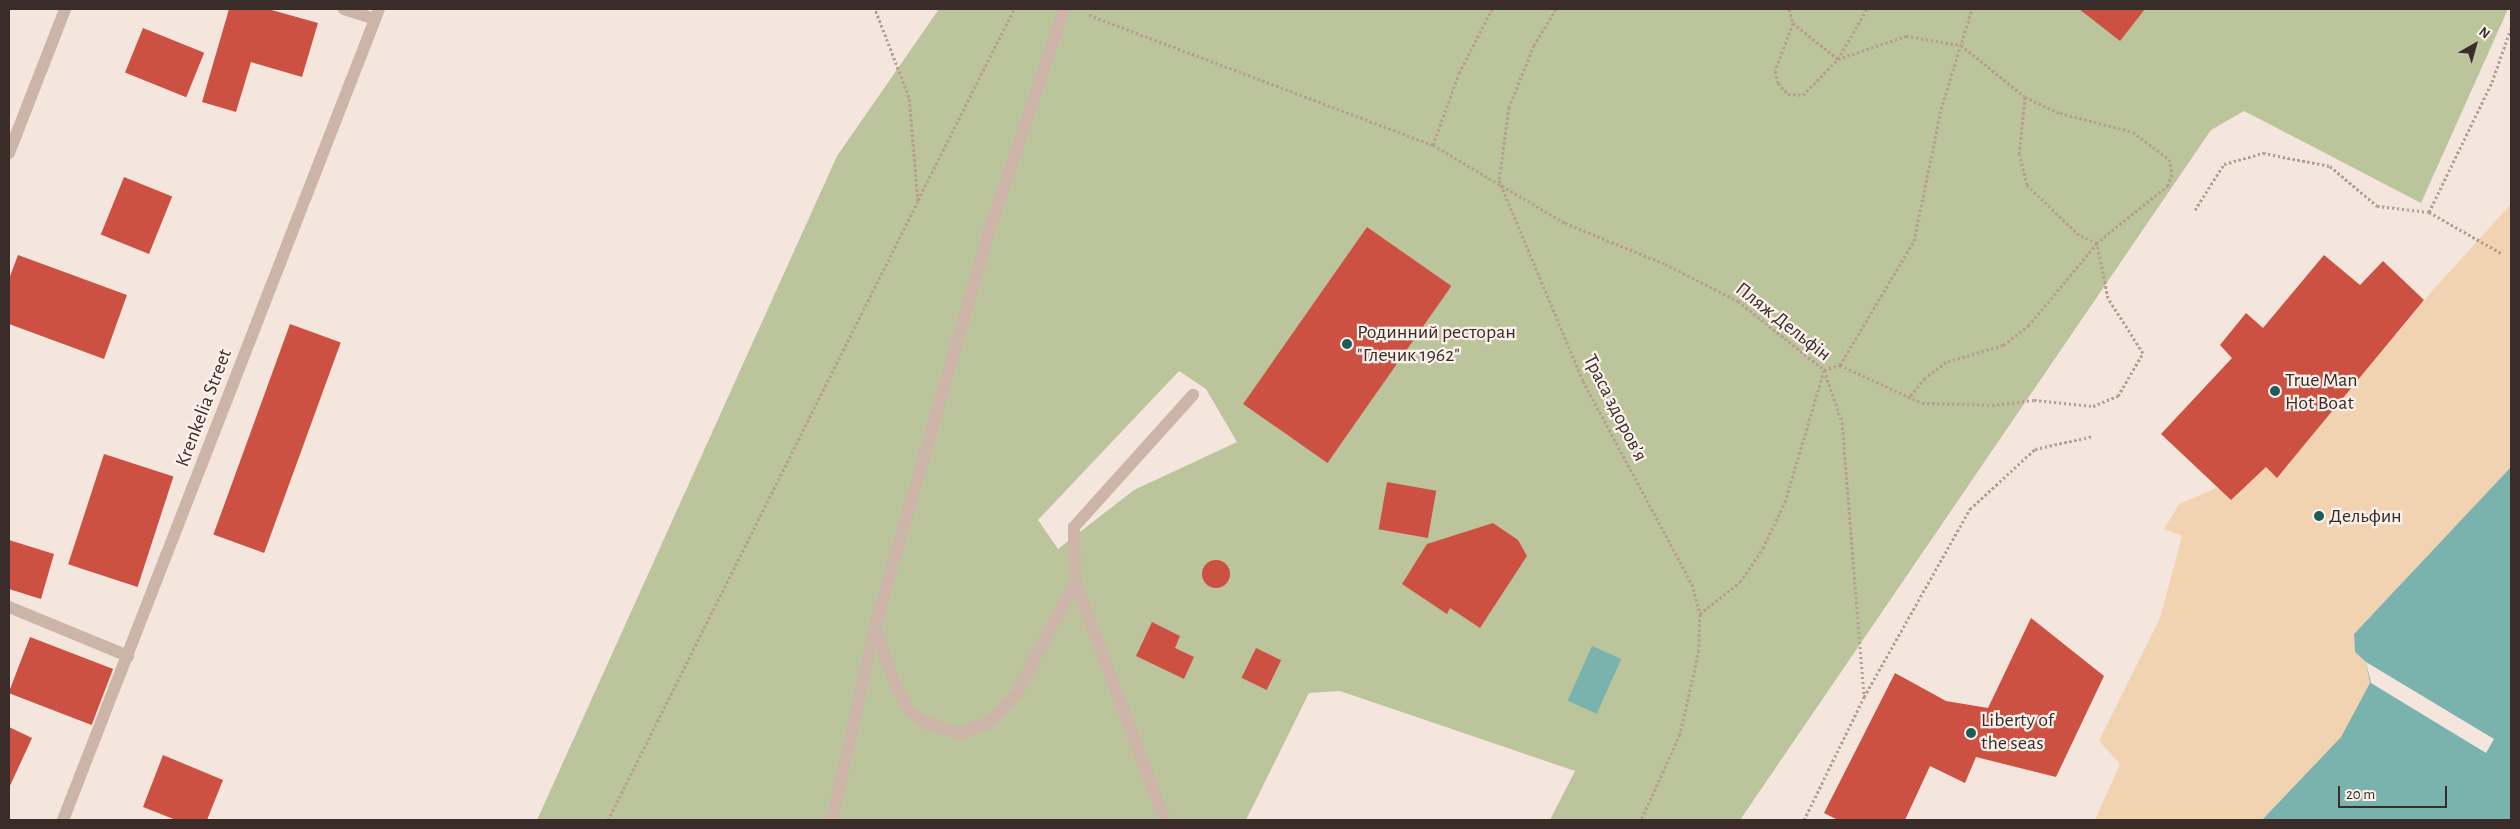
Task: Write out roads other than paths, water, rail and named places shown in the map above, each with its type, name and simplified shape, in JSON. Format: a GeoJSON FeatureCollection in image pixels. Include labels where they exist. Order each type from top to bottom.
{"type":"FeatureCollection","features":[{"type":"Feature","properties":{"kind":"street"},"geometry":{"type":"LineString","coordinates":[[10,146],[65,9]]}},
{"type":"Feature","properties":{"kind":"street"},"geometry":{"type":"LineString","coordinates":[[344,9],[376,14]]}},
{"type":"Feature","properties":{"kind":"street"},"geometry":{"type":"LineString","coordinates":[[832,820],[875,626],[988,234],[1064,9]]}},
{"type":"Feature","properties":{"kind":"street","name":"Krenkelia Street"},"geometry":{"type":"LineString","coordinates":[[63,820],[376,14]]}},
{"type":"Feature","properties":{"kind":"street"},"geometry":{"type":"LineString","coordinates":[[1165,820],[1075,581],[1074,527],[1193,395]]}},
{"type":"Feature","properties":{"kind":"street"},"geometry":{"type":"LineString","coordinates":[[875,626],[907,708],[942,731],[976,730],[1018,691],[1075,581]]}},
{"type":"Feature","properties":{"kind":"street"},"geometry":{"type":"LineString","coordinates":[[9,607],[128,656]]}},
{"type":"Feature","properties":{"kind":"water"},"geometry":{"type":"Polygon","coordinates":[[[2511,467],[2511,820],[2262,820],[2341,737],[2370,683],[2366,662],[2355,652],[2354,634],[2511,467]]]}},
{"type":"Feature","properties":{"kind":"water"},"geometry":{"type":"Polygon","coordinates":[[[1592,646],[1621,659],[1597,714],[1568,701],[1592,646]]]}},
{"type":"Feature","properties":{"kind":"place","name":"Родинний ресторан \"Глечик 1962\""},"geometry":{"type":"Point","coordinates":[1347,344]}},
{"type":"Feature","properties":{"kind":"place","name":"True Man Hot Boat"},"geometry":{"type":"Point","coordinates":[2275,391]}},
{"type":"Feature","properties":{"kind":"place","name":"Дельфин"},"geometry":{"type":"Point","coordinates":[2319,516]}},
{"type":"Feature","properties":{"kind":"place","name":"Liberty of the seas"},"geometry":{"type":"Point","coordinates":[1971,733]}}]}
